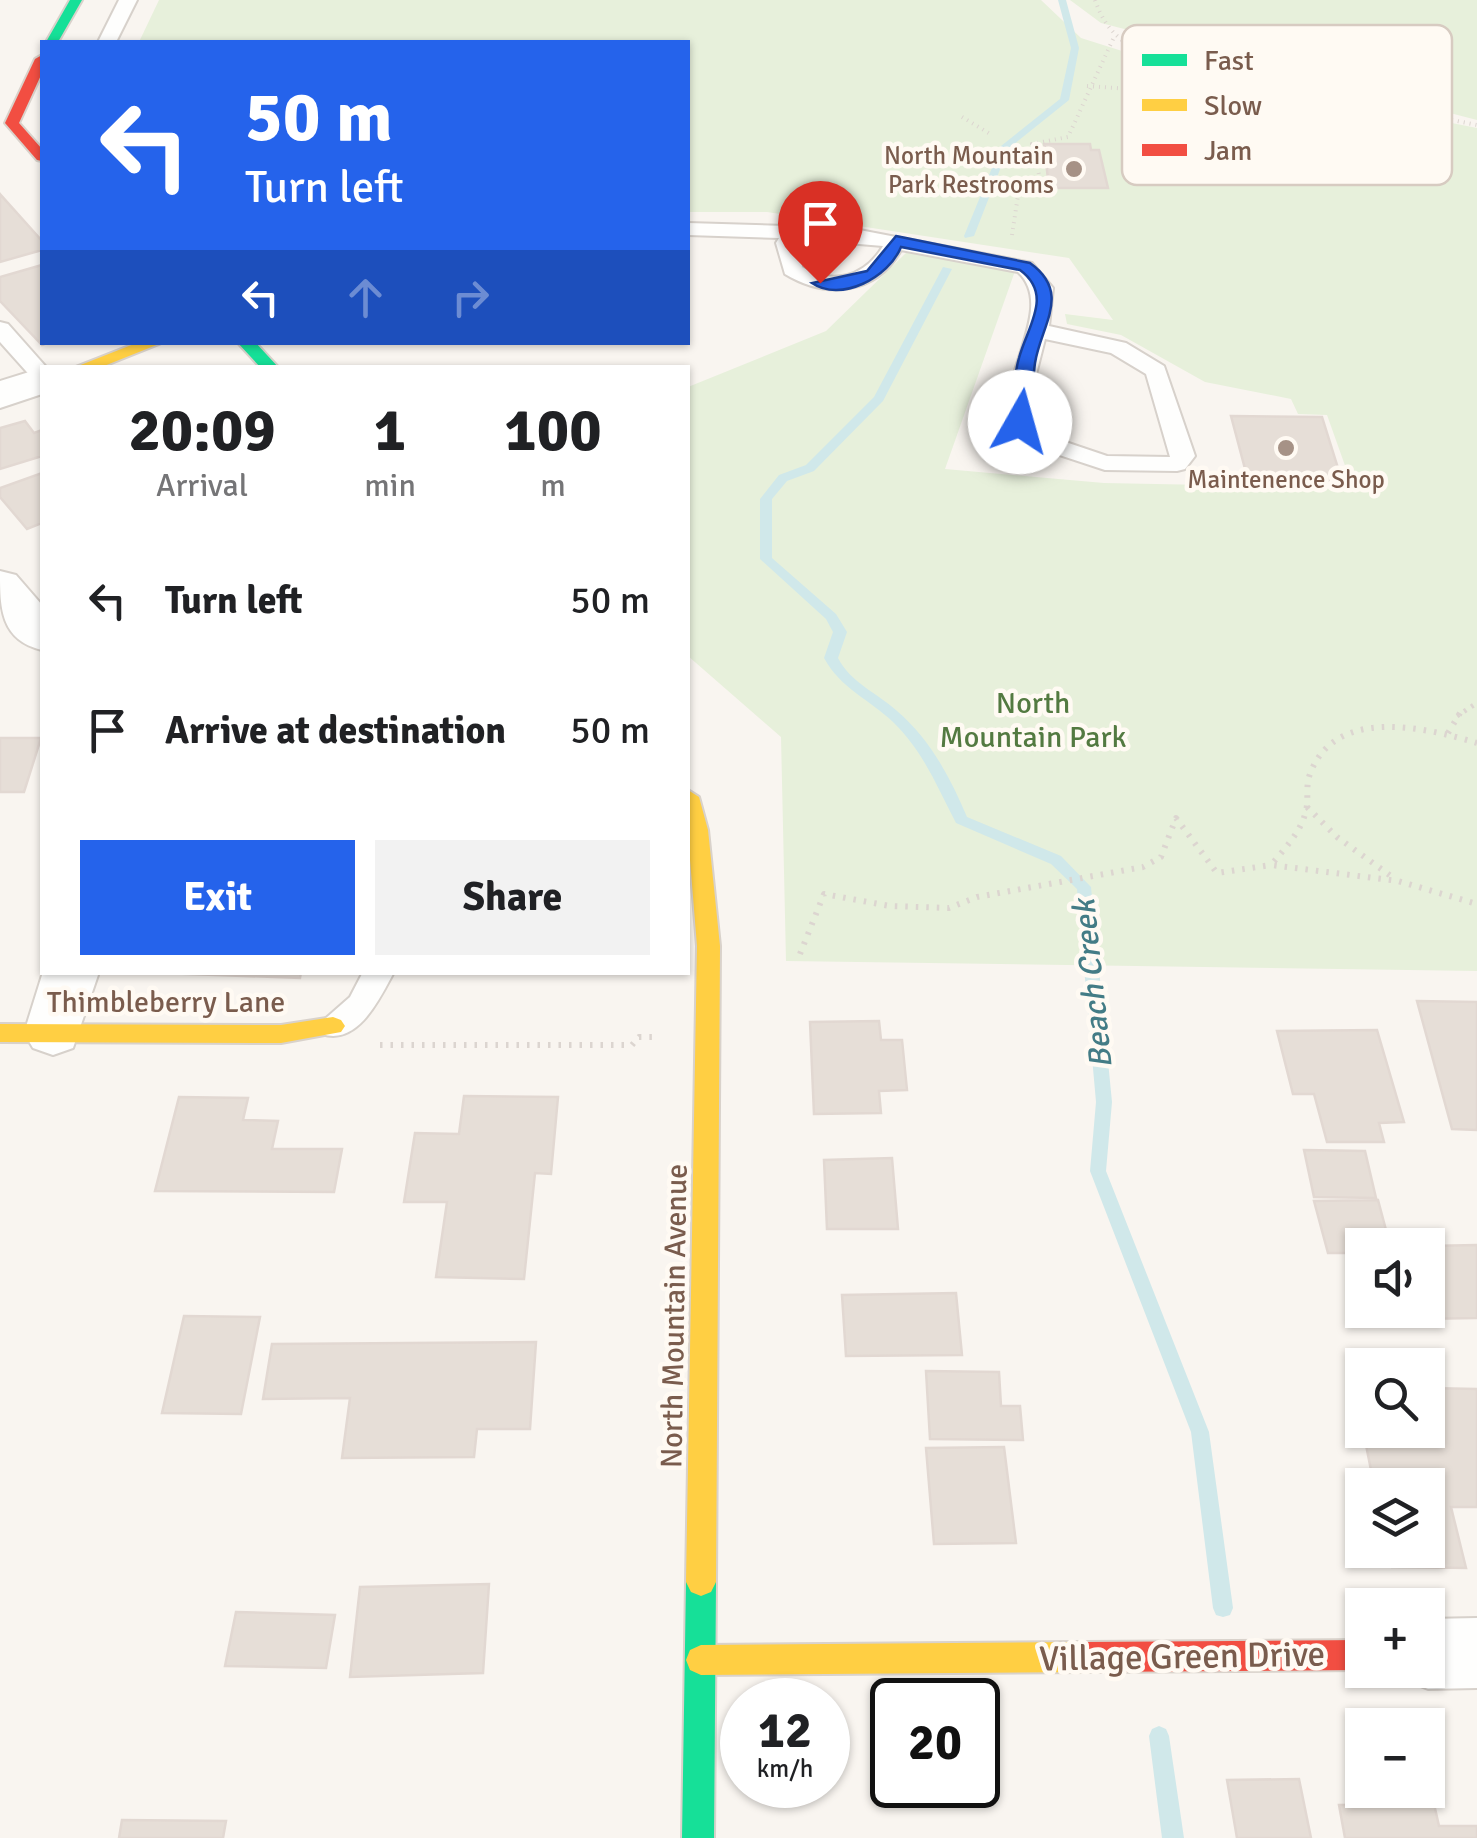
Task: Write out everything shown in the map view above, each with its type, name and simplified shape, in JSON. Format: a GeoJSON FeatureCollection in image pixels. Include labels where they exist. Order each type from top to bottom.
{"type":"FeatureCollection","features":[{"type":"Feature","properties":{"kind":"street"},"geometry":{"type":"LineString","coordinates":[[53,40],[76,0]]}},
{"type":"Feature","properties":{"kind":"street"},"geometry":{"type":"LineString","coordinates":[[28,147],[14,130],[14,116],[40,63]]}},
{"type":"Feature","properties":{"kind":"street"},"geometry":{"type":"LineString","coordinates":[[90,365],[147,345]]}},
{"type":"Feature","properties":{"kind":"street"},"geometry":{"type":"LineString","coordinates":[[247,345],[268,365]]}},
{"type":"Feature","properties":{"kind":"street"},"geometry":{"type":"LineString","coordinates":[[0,395],[40,379]]}},
{"type":"Feature","properties":{"kind":"street"},"geometry":{"type":"LineString","coordinates":[[0,585],[40,633]]}},
{"type":"Feature","properties":{"kind":"street","name":"North Mountain Avenue"},"geometry":{"type":"LineString","coordinates":[[690,803],[697,822],[704,882],[707,1038],[698,1838]]}},
{"type":"Feature","properties":{"kind":"street"},"geometry":{"type":"LineString","coordinates":[[26,1033],[69,975]]}},
{"type":"Feature","properties":{"kind":"street","name":"Thimbleberry Lane"},"geometry":{"type":"LineString","coordinates":[[26,1033],[281,1034],[333,1026]]}},
{"type":"Feature","properties":{"kind":"street"},"geometry":{"type":"LineString","coordinates":[[1445,1654],[1477,1653]]}},
{"type":"Feature","properties":{"kind":"street","name":"Village Green Drive"},"geometry":{"type":"LineString","coordinates":[[700,1660],[1345,1654]]}},
{"type":"Feature","properties":{"kind":"lane"},"geometry":{"type":"LineString","coordinates":[[108,40],[128,0]]}},
{"type":"Feature","properties":{"kind":"lane"},"geometry":{"type":"LineString","coordinates":[[690,229],[794,230],[896,241],[1001,259],[1036,274],[1045,293],[1040,331],[1027,358],[1022,435],[1105,463],[1177,464],[1183,456],[1156,371],[1118,348],[1040,331]]}},
{"type":"Feature","properties":{"kind":"lane"},"geometry":{"type":"LineString","coordinates":[[794,230],[786,243],[792,270],[820,283],[850,282],[872,274],[888,261],[896,241]]}},
{"type":"Feature","properties":{"kind":"lane"},"geometry":{"type":"LineString","coordinates":[[0,329],[40,376]]}},
{"type":"Feature","properties":{"kind":"lane"},"geometry":{"type":"LineString","coordinates":[[333,1026],[361,1005],[377,975]]}},
{"type":"Feature","properties":{"kind":"path"},"geometry":{"type":"LineString","coordinates":[[1096,0],[1099,18],[1122,43]]}},
{"type":"Feature","properties":{"kind":"path"},"geometry":{"type":"LineString","coordinates":[[1001,259],[1011,238],[1019,189],[1042,188],[1032,144],[1068,137],[1084,108],[1088,86],[1114,38]]}},
{"type":"Feature","properties":{"kind":"path"},"geometry":{"type":"LineString","coordinates":[[1088,86],[1122,89]]}},
{"type":"Feature","properties":{"kind":"path"},"geometry":{"type":"LineString","coordinates":[[962,117],[992,136]]}},
{"type":"Feature","properties":{"kind":"path"},"geometry":{"type":"LineString","coordinates":[[1452,120],[1477,125]]}},
{"type":"Feature","properties":{"kind":"path"},"geometry":{"type":"LineString","coordinates":[[1448,733],[1458,715],[1477,703]]}},
{"type":"Feature","properties":{"kind":"path"},"geometry":{"type":"LineString","coordinates":[[1272,865],[1300,827],[1307,807],[1310,771],[1332,743],[1377,727],[1421,727],[1477,743]]}},
{"type":"Feature","properties":{"kind":"path"},"geometry":{"type":"LineString","coordinates":[[1307,807],[1337,838],[1398,881]]}},
{"type":"Feature","properties":{"kind":"path"},"geometry":{"type":"LineString","coordinates":[[800,954],[824,894],[920,909],[950,908],[978,897],[1144,867],[1161,857],[1176,818],[1217,873],[1272,865],[1398,881],[1477,904]]}},
{"type":"Feature","properties":{"kind":"path"},"geometry":{"type":"LineString","coordinates":[[333,1026],[371,1045],[632,1045],[639,1036],[707,1038]]}},
{"type":"Feature","properties":{"kind":"green space","name":"North Mountain Park"},"geometry":{"type":"Polygon","coordinates":[[[159,0],[1041,0],[1081,38],[1122,51],[1122,185],[1452,185],[1452,123],[1477,128],[1477,971],[786,961],[781,737],[690,658],[690,386],[826,331],[908,251],[1015,271],[945,469],[1104,483],[1353,488],[1327,415],[1298,414],[1291,399],[1205,382],[1121,335],[1067,324],[1065,314],[1113,320],[1069,258],[767,212],[690,212],[690,40],[140,40],[159,0]]]}},
{"type":"Feature","properties":{"kind":"green space"},"geometry":{"type":"Polygon","coordinates":[[[1070,0],[1477,0],[1477,120],[1452,114],[1452,25],[1122,25],[1122,28],[1101,23],[1070,0]]]}},
{"type":"Feature","properties":{"kind":"building","name":"North Mountain Park Restrooms"},"geometry":{"type":"Polygon","coordinates":[[[1044,144],[1090,144],[1091,150],[1099,150],[1108,188],[1049,188],[1044,144]]]}},
{"type":"Feature","properties":{"kind":"building"},"geometry":{"type":"Polygon","coordinates":[[[0,194],[40,239],[40,251],[0,262],[0,194]]]}},
{"type":"Feature","properties":{"kind":"building"},"geometry":{"type":"Polygon","coordinates":[[[40,266],[40,343],[0,301],[0,277],[40,266]]]}},
{"type":"Feature","properties":{"kind":"building","name":"Maintenence Shop"},"geometry":{"type":"Polygon","coordinates":[[[1231,416],[1322,417],[1342,481],[1248,480],[1231,416]]]}},
{"type":"Feature","properties":{"kind":"building"},"geometry":{"type":"Polygon","coordinates":[[[25,421],[34,433],[40,431],[40,457],[0,469],[0,428],[25,421]]]}},
{"type":"Feature","properties":{"kind":"building"},"geometry":{"type":"Polygon","coordinates":[[[40,474],[40,524],[27,529],[0,497],[0,488],[40,474]]]}},
{"type":"Feature","properties":{"kind":"building"},"geometry":{"type":"Polygon","coordinates":[[[0,738],[40,738],[24,792],[0,792],[0,738]]]}},
{"type":"Feature","properties":{"kind":"building"},"geometry":{"type":"Polygon","coordinates":[[[217,975],[300,975],[300,978],[217,975]]]}},
{"type":"Feature","properties":{"kind":"building"},"geometry":{"type":"Polygon","coordinates":[[[1417,1001],[1477,1002],[1477,1130],[1452,1129],[1417,1001]]]}},
{"type":"Feature","properties":{"kind":"building"},"geometry":{"type":"Polygon","coordinates":[[[879,1021],[881,1040],[902,1040],[907,1090],[879,1091],[881,1113],[814,1114],[810,1022],[879,1021]]]}},
{"type":"Feature","properties":{"kind":"building"},"geometry":{"type":"Polygon","coordinates":[[[1377,1030],[1404,1122],[1379,1123],[1384,1142],[1327,1142],[1314,1094],[1293,1094],[1277,1031],[1377,1030]]]}},
{"type":"Feature","properties":{"kind":"building"},"geometry":{"type":"Polygon","coordinates":[[[464,1096],[558,1097],[551,1174],[535,1173],[524,1279],[436,1277],[447,1202],[404,1202],[415,1133],[459,1134],[464,1096]]]}},
{"type":"Feature","properties":{"kind":"building"},"geometry":{"type":"Polygon","coordinates":[[[179,1097],[248,1098],[243,1120],[278,1121],[272,1149],[342,1149],[334,1192],[155,1191],[179,1097]]]}},
{"type":"Feature","properties":{"kind":"building"},"geometry":{"type":"Polygon","coordinates":[[[1304,1150],[1365,1151],[1376,1198],[1314,1197],[1304,1150]]]}},
{"type":"Feature","properties":{"kind":"building"},"geometry":{"type":"Polygon","coordinates":[[[892,1158],[898,1229],[827,1229],[824,1160],[892,1158]]]}},
{"type":"Feature","properties":{"kind":"building"},"geometry":{"type":"Polygon","coordinates":[[[1378,1200],[1385,1228],[1345,1228],[1345,1253],[1328,1253],[1314,1201],[1378,1200]]]}},
{"type":"Feature","properties":{"kind":"building"},"geometry":{"type":"Polygon","coordinates":[[[1477,1245],[1477,1318],[1445,1319],[1445,1246],[1477,1245]]]}},
{"type":"Feature","properties":{"kind":"building"},"geometry":{"type":"Polygon","coordinates":[[[956,1293],[962,1355],[846,1356],[842,1295],[956,1293]]]}},
{"type":"Feature","properties":{"kind":"building"},"geometry":{"type":"Polygon","coordinates":[[[184,1316],[260,1317],[241,1414],[162,1413],[184,1316]]]}},
{"type":"Feature","properties":{"kind":"building"},"geometry":{"type":"Polygon","coordinates":[[[536,1342],[530,1429],[477,1429],[474,1457],[342,1458],[350,1398],[263,1399],[272,1344],[536,1342]]]}},
{"type":"Feature","properties":{"kind":"building"},"geometry":{"type":"Polygon","coordinates":[[[926,1371],[999,1372],[1001,1406],[1020,1406],[1023,1440],[930,1439],[926,1371]]]}},
{"type":"Feature","properties":{"kind":"building"},"geometry":{"type":"Polygon","coordinates":[[[1445,1388],[1477,1389],[1477,1507],[1451,1507],[1466,1568],[1445,1568],[1445,1468],[1371,1468],[1367,1448],[1445,1448],[1445,1388]]]}},
{"type":"Feature","properties":{"kind":"building"},"geometry":{"type":"Polygon","coordinates":[[[1004,1447],[1016,1543],[934,1544],[926,1448],[1004,1447]]]}},
{"type":"Feature","properties":{"kind":"building"},"geometry":{"type":"Polygon","coordinates":[[[489,1584],[483,1673],[350,1677],[360,1587],[489,1584]]]}},
{"type":"Feature","properties":{"kind":"building"},"geometry":{"type":"Polygon","coordinates":[[[236,1612],[335,1615],[326,1668],[225,1666],[236,1612]]]}},
{"type":"Feature","properties":{"kind":"building"},"geometry":{"type":"Polygon","coordinates":[[[1299,1779],[1311,1838],[1237,1838],[1227,1780],[1299,1779]]]}},
{"type":"Feature","properties":{"kind":"building"},"geometry":{"type":"Polygon","coordinates":[[[1339,1805],[1435,1808],[1439,1826],[1477,1826],[1477,1838],[1345,1838],[1339,1805]]]}},
{"type":"Feature","properties":{"kind":"building"},"geometry":{"type":"Polygon","coordinates":[[[122,1820],[226,1821],[223,1838],[119,1838],[122,1820]]]}},
{"type":"Feature","properties":{"kind":"waterway","name":"Beach Creek"},"geometry":{"type":"LineString","coordinates":[[969,236],[1004,148],[1064,100],[1075,48],[1062,0]]}},
{"type":"Feature","properties":{"kind":"waterway","name":"Beach Creek"},"geometry":{"type":"LineString","coordinates":[[947,269],[879,399],[810,468],[783,478],[766,499],[766,559],[831,617],[840,632],[831,658],[837,668],[847,681],[896,717],[920,743],[961,820],[1056,860],[1084,887],[1104,1102],[1098,1171],[1200,1432],[1223,1608]]}},
{"type":"Feature","properties":{"kind":"waterway","name":"Beach Creek"},"geometry":{"type":"LineString","coordinates":[[1159,1736],[1173,1838]]}},
{"type":"Feature","properties":{"kind":"traffic: fast"},"geometry":{"type":"LineString","coordinates":[[53,40],[76,0]]}},
{"type":"Feature","properties":{"kind":"traffic: fast"},"geometry":{"type":"LineString","coordinates":[[248,345],[268,365]]}},
{"type":"Feature","properties":{"kind":"traffic: fast"},"geometry":{"type":"LineString","coordinates":[[698,1838],[701,1582]]}},
{"type":"Feature","properties":{"kind":"traffic: slow"},"geometry":{"type":"LineString","coordinates":[[90,365],[147,345]]}},
{"type":"Feature","properties":{"kind":"traffic: slow"},"geometry":{"type":"LineString","coordinates":[[690,804],[704,867],[709,946],[701,1582]]}},
{"type":"Feature","properties":{"kind":"traffic: slow"},"geometry":{"type":"LineString","coordinates":[[0,1033],[281,1034],[333,1026]]}},
{"type":"Feature","properties":{"kind":"traffic: slow"},"geometry":{"type":"LineString","coordinates":[[701,1660],[1085,1657]]}},
{"type":"Feature","properties":{"kind":"traffic: jam"},"geometry":{"type":"LineString","coordinates":[[40,63],[12,123],[40,155]]}},
{"type":"Feature","properties":{"kind":"traffic: jam"},"geometry":{"type":"LineString","coordinates":[[1085,1657],[1345,1655]]}},
{"type":"Feature","properties":{"kind":"place","name":"North Mountain Park Restrooms"},"geometry":{"type":"Point","coordinates":[1074,169]}},
{"type":"Feature","properties":{"kind":"place","name":"Maintenence Shop"},"geometry":{"type":"Point","coordinates":[1286,448]}},
{"type":"Feature","properties":{"kind":"route"},"geometry":{"type":"LineString","coordinates":[[820,283],[862,280],[888,261],[896,241],[1001,259],[1036,274],[1045,293],[1044,316],[1027,358],[1020,422]]}}]}
